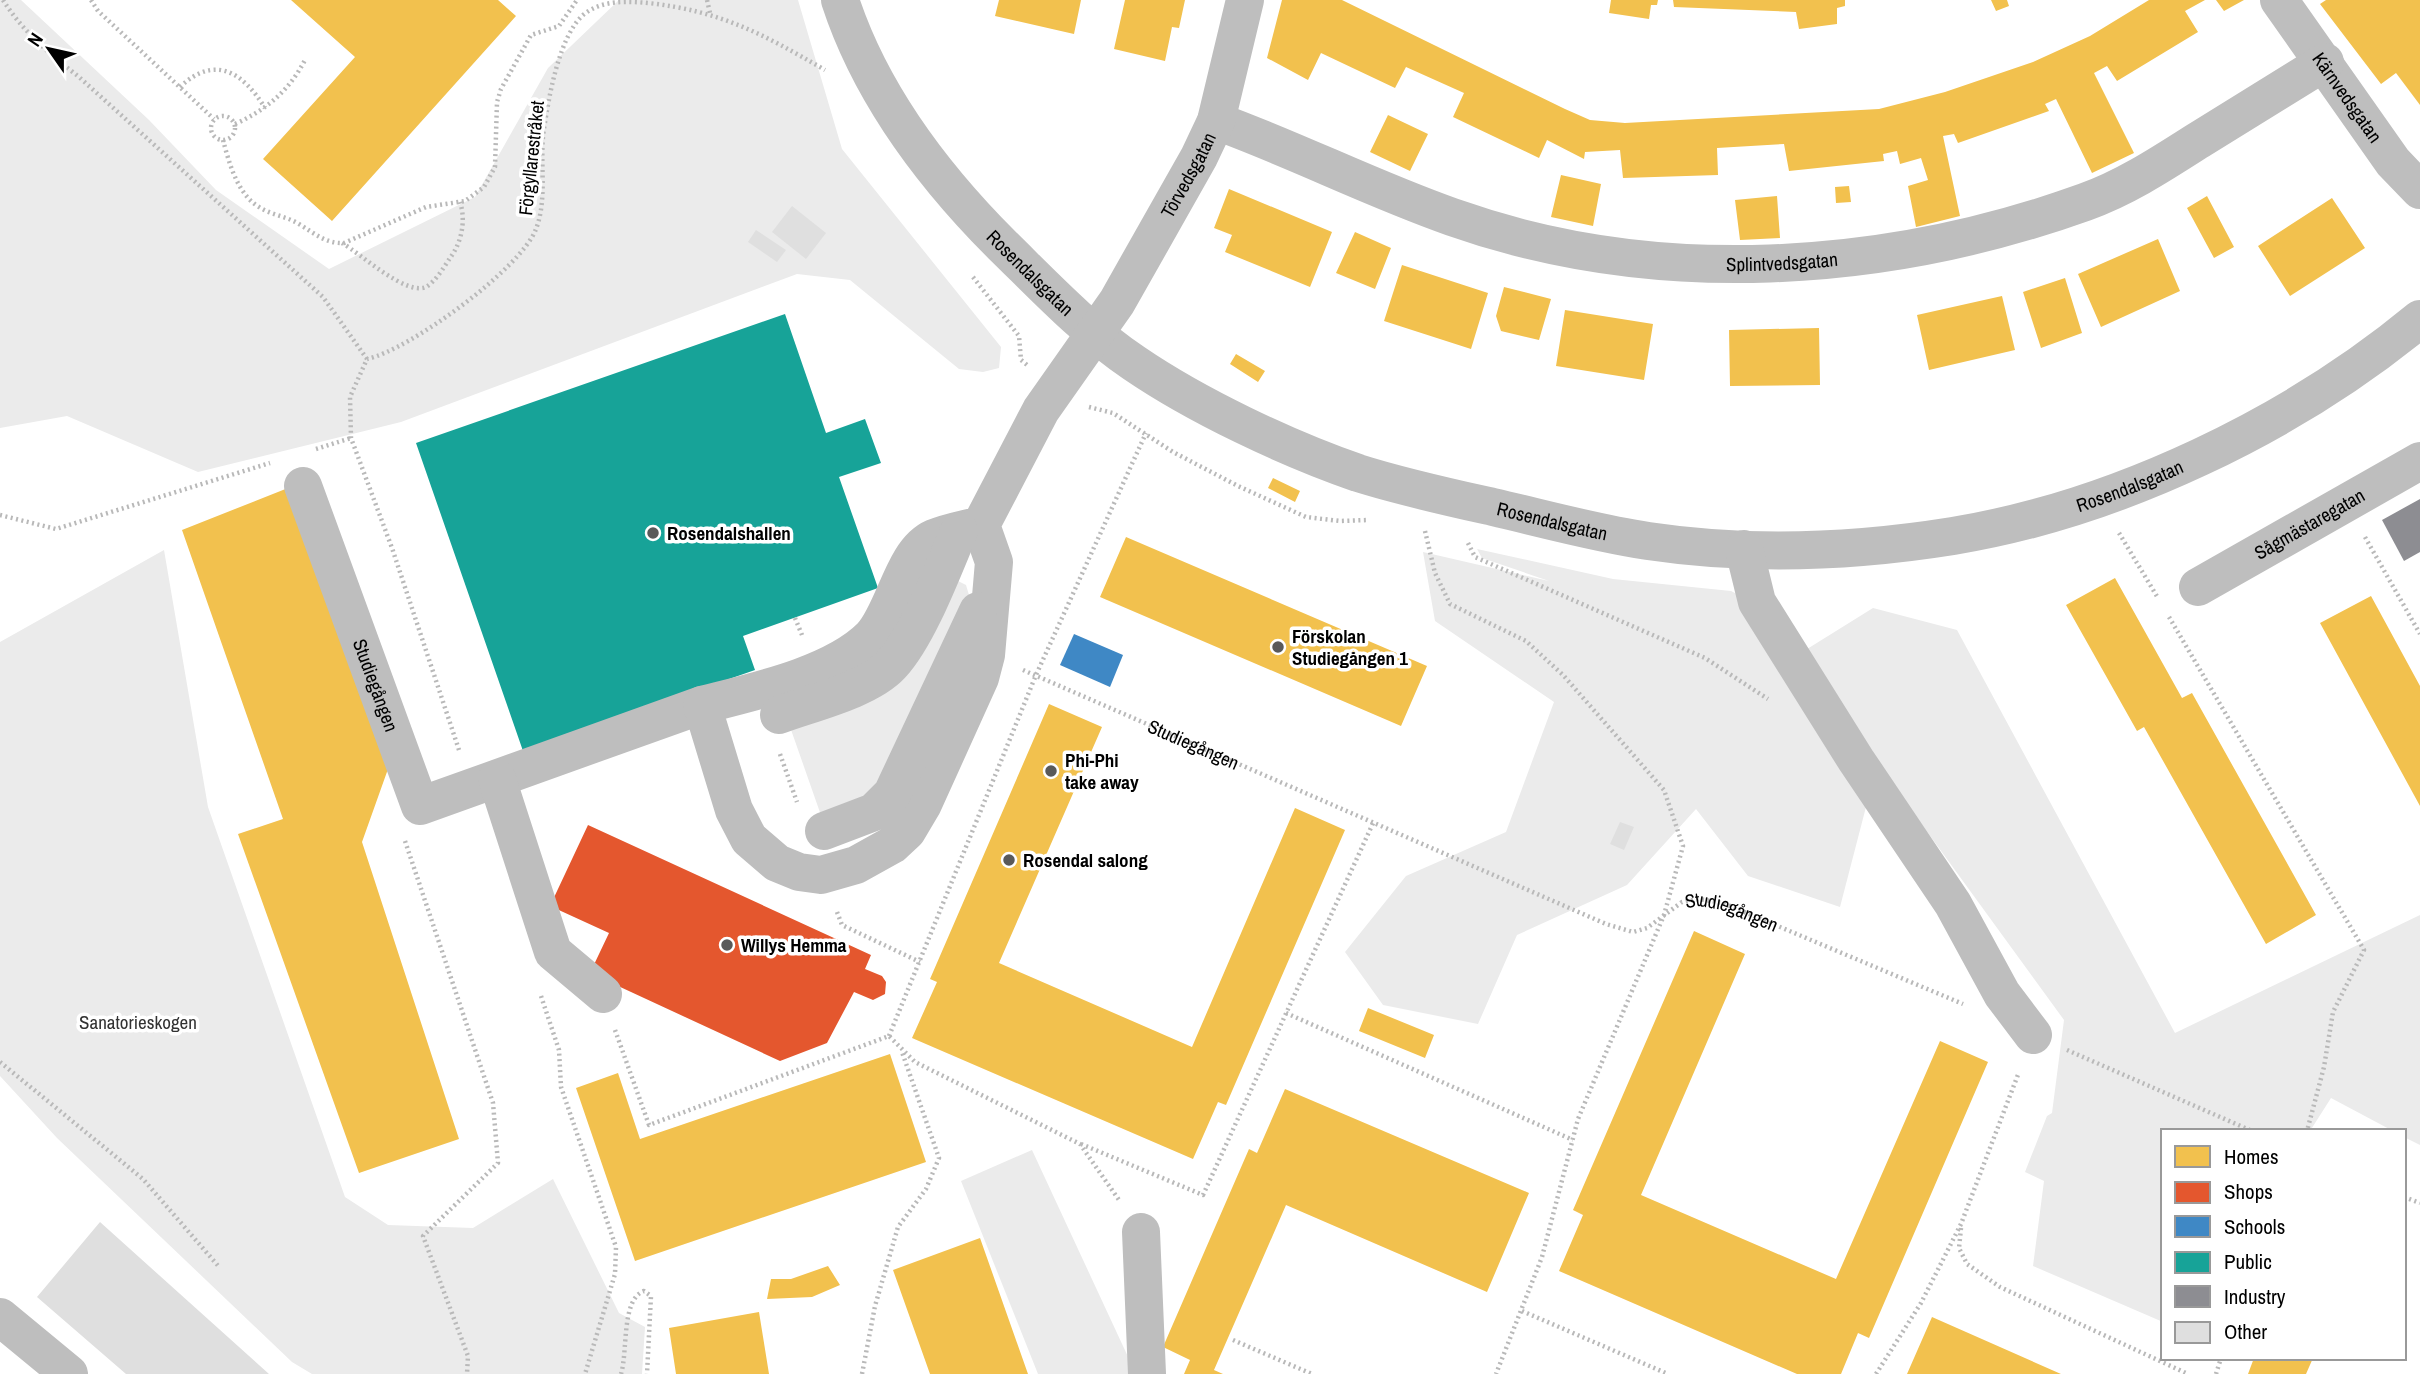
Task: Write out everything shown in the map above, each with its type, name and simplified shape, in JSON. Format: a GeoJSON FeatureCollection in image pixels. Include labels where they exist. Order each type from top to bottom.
{"type":"FeatureCollection","features":[{"type":"Feature","properties":{"kind":"street","name":"Rosendalsgatan"},"geometry":{"type":"LineString","coordinates":[[840,0],[875,77],[909,139],[965,208],[1094,333],[1134,363],[1199,401],[1358,473],[1598,532],[1651,541],[1744,549],[1841,548],[1956,535],[2032,518],[2158,475],[2235,439],[2332,383],[2420,319]]}},
{"type":"Feature","properties":{"kind":"street","name":"Törvedsgatan"},"geometry":{"type":"LineString","coordinates":[[1094,333],[1143,260],[1216,121],[1245,0]]}},
{"type":"Feature","properties":{"kind":"street","name":"Kärnvedsgatan"},"geometry":{"type":"LineString","coordinates":[[2279,0],[2393,162],[2420,190]]}},
{"type":"Feature","properties":{"kind":"street","name":"Splintvedsgatan"},"geometry":{"type":"LineString","coordinates":[[1216,121],[1453,218],[1527,239],[1582,250],[1713,265],[1844,259],[1977,234],[2086,202],[2141,176],[2325,62]]}},
{"type":"Feature","properties":{"kind":"street"},"geometry":{"type":"LineString","coordinates":[[420,806],[702,705],[770,703],[849,654],[871,636],[885,618],[906,570],[918,553],[932,539],[970,528],[1055,386],[1094,333]]}},
{"type":"Feature","properties":{"kind":"street","name":"Sågmästaregatan"},"geometry":{"type":"LineString","coordinates":[[2198,587],[2420,461]]}},
{"type":"Feature","properties":{"kind":"street","name":"Studiegången"},"geometry":{"type":"LineString","coordinates":[[308,468],[420,806]]}},
{"type":"Feature","properties":{"kind":"street"},"geometry":{"type":"LineString","coordinates":[[702,705],[734,810],[749,839],[777,863],[799,872],[821,875],[856,865],[892,845],[907,831],[923,804],[980,678],[986,656],[994,562],[970,528]]}},
{"type":"Feature","properties":{"kind":"street"},"geometry":{"type":"LineString","coordinates":[[1744,549],[1757,602],[1856,760],[1940,883],[2002,994],[2033,1035]]}},
{"type":"Feature","properties":{"kind":"street"},"geometry":{"type":"LineString","coordinates":[[824,831],[874,813],[892,794],[993,583]]}},
{"type":"Feature","properties":{"kind":"street"},"geometry":{"type":"LineString","coordinates":[[497,779],[553,952],[603,994]]}},
{"type":"Feature","properties":{"kind":"street"},"geometry":{"type":"LineString","coordinates":[[1141,1232],[1147,1374]]}},
{"type":"Feature","properties":{"kind":"street"},"geometry":{"type":"LineString","coordinates":[[0,1317],[69,1374]]}},
{"type":"Feature","properties":{"kind":"path"},"geometry":{"type":"LineString","coordinates":[[2,0],[16,22],[37,43],[323,297],[367,359],[350,397],[351,438],[392,548],[460,752]]}},
{"type":"Feature","properties":{"kind":"path"},"geometry":{"type":"LineString","coordinates":[[91,0],[98,11],[214,119]]}},
{"type":"Feature","properties":{"kind":"path"},"geometry":{"type":"LineString","coordinates":[[342,243],[426,206],[460,202],[484,187],[495,167],[497,102],[505,79],[531,36],[559,26],[577,0]]}},
{"type":"Feature","properties":{"kind":"path"},"geometry":{"type":"LineString","coordinates":[[707,0],[710,13]]}},
{"type":"Feature","properties":{"kind":"path","name":"Förgyllarestråket"},"geometry":{"type":"LineString","coordinates":[[367,359],[384,355],[466,302],[530,244],[540,216],[545,127],[563,46],[584,14],[598,4],[650,4],[710,13],[776,43],[826,71]]}},
{"type":"Feature","properties":{"kind":"path"},"geometry":{"type":"LineString","coordinates":[[234,124],[265,108],[289,85],[305,60]]}},
{"type":"Feature","properties":{"kind":"path"},"geometry":{"type":"LineString","coordinates":[[180,87],[205,72],[231,71],[250,86],[265,108]]}},
{"type":"Feature","properties":{"kind":"path"},"geometry":{"type":"LineString","coordinates":[[214,119],[227,116],[234,124],[233,135],[223,140]]}},
{"type":"Feature","properties":{"kind":"path"},"geometry":{"type":"LineString","coordinates":[[214,119],[212,133],[223,140],[238,182],[258,207],[286,216],[318,237],[342,243],[399,284],[425,287],[441,271],[460,242],[463,212],[460,202]]}},
{"type":"Feature","properties":{"kind":"path"},"geometry":{"type":"LineString","coordinates":[[967,269],[1000,308],[1018,336],[1021,360],[1085,406],[1112,413],[1173,452],[1227,481],[1307,517],[1339,521],[1379,519]]}},
{"type":"Feature","properties":{"kind":"path"},"geometry":{"type":"LineString","coordinates":[[603,994],[649,1125],[888,1036],[1036,674],[1146,433]]}},
{"type":"Feature","properties":{"kind":"path"},"geometry":{"type":"LineString","coordinates":[[308,468],[351,438]]}},
{"type":"Feature","properties":{"kind":"path"},"geometry":{"type":"LineString","coordinates":[[0,514],[56,529],[274,462]]}},
{"type":"Feature","properties":{"kind":"path"},"geometry":{"type":"LineString","coordinates":[[2346,503],[2420,634]]}},
{"type":"Feature","properties":{"kind":"path"},"geometry":{"type":"LineString","coordinates":[[1437,528],[1424,526],[1426,543],[1450,604],[1526,641],[1563,675],[1664,790],[1683,846],[1664,915],[1578,1119],[1542,1257],[1496,1374]]}},
{"type":"Feature","properties":{"kind":"path"},"geometry":{"type":"LineString","coordinates":[[2117,531],[2364,950],[2333,1012],[2324,1068],[2308,1129]]}},
{"type":"Feature","properties":{"kind":"path"},"geometry":{"type":"LineString","coordinates":[[1463,533],[1475,557],[1705,658],[1770,700]]}},
{"type":"Feature","properties":{"kind":"path","name":"Studiegången"},"geometry":{"type":"LineString","coordinates":[[1059,684],[1606,924],[1633,932],[1647,928],[1682,902],[1699,899],[1723,902],[1968,1007]]}},
{"type":"Feature","properties":{"kind":"path"},"geometry":{"type":"LineString","coordinates":[[780,753],[797,803]]}},
{"type":"Feature","properties":{"kind":"path"},"geometry":{"type":"LineString","coordinates":[[420,806],[397,816],[493,1103],[498,1163],[423,1236],[468,1356],[467,1374]]}},
{"type":"Feature","properties":{"kind":"path"},"geometry":{"type":"LineString","coordinates":[[888,1036],[915,1062],[1080,1144],[1203,1195],[1374,821]]}},
{"type":"Feature","properties":{"kind":"path"},"geometry":{"type":"LineString","coordinates":[[821,875],[842,925],[920,962]]}},
{"type":"Feature","properties":{"kind":"path"},"geometry":{"type":"LineString","coordinates":[[540,992],[559,1050],[561,1087],[616,1247],[615,1274],[585,1374]]}},
{"type":"Feature","properties":{"kind":"path"},"geometry":{"type":"LineString","coordinates":[[1286,1013],[1573,1140]]}},
{"type":"Feature","properties":{"kind":"path"},"geometry":{"type":"LineString","coordinates":[[1876,1374],[1922,1303],[1961,1224],[2033,1035],[2247,1129]]}},
{"type":"Feature","properties":{"kind":"path"},"geometry":{"type":"LineString","coordinates":[[862,1374],[875,1306],[898,1227],[926,1189],[939,1158],[900,1048]]}},
{"type":"Feature","properties":{"kind":"path"},"geometry":{"type":"LineString","coordinates":[[0,1062],[143,1179],[220,1268]]}},
{"type":"Feature","properties":{"kind":"path"},"geometry":{"type":"LineString","coordinates":[[1080,1144],[1141,1232]]}},
{"type":"Feature","properties":{"kind":"path"},"geometry":{"type":"LineString","coordinates":[[1961,1224],[1959,1248],[1967,1264],[2000,1287],[2188,1374]]}},
{"type":"Feature","properties":{"kind":"path"},"geometry":{"type":"LineString","coordinates":[[621,1374],[628,1339],[629,1310],[638,1293],[644,1291],[651,1296],[647,1374]]}},
{"type":"Feature","properties":{"kind":"path"},"geometry":{"type":"LineString","coordinates":[[1522,1311],[1668,1374]]}},
{"type":"Feature","properties":{"kind":"path"},"geometry":{"type":"LineString","coordinates":[[1233,1340],[1312,1374]]}},
{"type":"Feature","properties":{"kind":"green space"},"geometry":{"type":"Polygon","coordinates":[[[0,0],[21,0],[149,120],[216,190],[329,269],[475,197],[548,68],[619,0],[798,0],[842,149],[1001,347],[999,368],[983,372],[959,369],[850,280],[797,274],[401,422],[198,472],[67,416],[0,428],[0,0]]]}},
{"type":"Feature","properties":{"kind":"green space"},"geometry":{"type":"Polygon","coordinates":[[[1477,549],[1613,579],[1731,591],[1737,594],[1783,664],[1873,608],[1957,630],[2175,1033],[2420,915],[2420,1145],[2406,1138],[2406,1129],[2389,1129],[2331,1098],[2311,1129],[2161,1129],[2161,1321],[2033,1266],[2044,1181],[2025,1172],[2047,1116],[2052,1113],[2064,1020],[1896,789],[1866,807],[1840,907],[1748,876],[1696,809],[1627,885],[1517,935],[1478,1024],[1383,1005],[1345,952],[1406,876],[1506,832],[1554,702],[1435,621],[1423,552],[1549,581],[1482,558],[1477,549]]]}},
{"type":"Feature","properties":{"kind":"green space","name":"Sanatorieskogen"},"geometry":{"type":"Polygon","coordinates":[[[164,550],[208,807],[345,1197],[388,1225],[473,1228],[553,1179],[619,1313],[645,1327],[642,1374],[312,1374],[292,1362],[57,1138],[0,1076],[0,642],[164,550]]]}},
{"type":"Feature","properties":{"kind":"green space"},"geometry":{"type":"Polygon","coordinates":[[[958,581],[966,585],[969,595],[873,799],[823,821],[789,724],[958,581]]]}},
{"type":"Feature","properties":{"kind":"green space"},"geometry":{"type":"Polygon","coordinates":[[[1032,1150],[1136,1374],[1038,1374],[961,1181],[1032,1150]]]}},
{"type":"Feature","properties":{"kind":"building: Homes"},"geometry":{"type":"Polygon","coordinates":[[[291,0],[498,0],[516,16],[332,221],[263,159],[355,57],[291,0]]]}},
{"type":"Feature","properties":{"kind":"building: Homes"},"geometry":{"type":"Polygon","coordinates":[[[999,0],[1081,0],[1074,34],[995,16],[999,0]]]}},
{"type":"Feature","properties":{"kind":"building: Homes"},"geometry":{"type":"Polygon","coordinates":[[[1125,0],[1185,0],[1179,28],[1172,27],[1165,61],[1114,49],[1125,0]]]}},
{"type":"Feature","properties":{"kind":"building: Homes"},"geometry":{"type":"Polygon","coordinates":[[[1282,0],[1342,0],[1590,120],[1625,123],[1879,109],[1945,92],[2033,62],[2090,36],[2149,0],[2205,0],[2185,11],[2198,32],[2117,81],[2107,66],[2094,73],[2134,153],[2092,173],[2056,99],[2045,104],[2049,111],[1958,143],[1954,134],[1943,136],[1960,216],[1916,227],[1908,186],[1928,180],[1921,158],[1900,164],[1897,151],[1883,154],[1884,161],[1789,171],[1784,144],[1717,148],[1718,175],[1623,178],[1620,150],[1585,152],[1584,159],[1547,140],[1539,158],[1453,117],[1464,93],[1406,67],[1395,88],[1321,53],[1308,80],[1267,58],[1282,0]]]}},
{"type":"Feature","properties":{"kind":"building: Homes"},"geometry":{"type":"Polygon","coordinates":[[[1611,0],[1658,0],[1657,5],[1651,5],[1649,19],[1609,13],[1611,0]]]}},
{"type":"Feature","properties":{"kind":"building: Homes"},"geometry":{"type":"Polygon","coordinates":[[[1673,0],[1845,0],[1845,6],[1837,8],[1837,24],[1799,29],[1796,12],[1674,7],[1673,0]]]}},
{"type":"Feature","properties":{"kind":"building: Homes"},"geometry":{"type":"Polygon","coordinates":[[[1991,0],[2007,0],[2009,6],[1996,11],[1991,0]]]}},
{"type":"Feature","properties":{"kind":"building: Homes"},"geometry":{"type":"Polygon","coordinates":[[[2216,0],[2244,0],[2224,11],[2216,0]]]}},
{"type":"Feature","properties":{"kind":"building: Homes"},"geometry":{"type":"Polygon","coordinates":[[[2326,0],[2420,0],[2420,105],[2396,73],[2381,84],[2320,4],[2326,0]]]}},
{"type":"Feature","properties":{"kind":"building: Homes"},"geometry":{"type":"Polygon","coordinates":[[[1388,115],[1428,134],[1410,171],[1370,152],[1388,115]]]}},
{"type":"Feature","properties":{"kind":"building: Homes"},"geometry":{"type":"Polygon","coordinates":[[[1561,175],[1601,184],[1593,226],[1551,217],[1561,175]]]}},
{"type":"Feature","properties":{"kind":"building: Homes"},"geometry":{"type":"Polygon","coordinates":[[[1849,186],[1851,202],[1836,203],[1835,187],[1849,186]]]}},
{"type":"Feature","properties":{"kind":"building: Homes"},"geometry":{"type":"Polygon","coordinates":[[[1229,189],[1332,232],[1310,287],[1225,252],[1232,235],[1214,228],[1229,189]]]}},
{"type":"Feature","properties":{"kind":"building: Homes"},"geometry":{"type":"Polygon","coordinates":[[[1777,196],[1780,238],[1740,240],[1735,200],[1777,196]]]}},
{"type":"Feature","properties":{"kind":"building: Homes"},"geometry":{"type":"Polygon","coordinates":[[[2207,196],[2234,247],[2214,258],[2187,208],[2207,196]]]}},
{"type":"Feature","properties":{"kind":"building: Homes"},"geometry":{"type":"Polygon","coordinates":[[[2332,198],[2365,248],[2290,296],[2258,246],[2332,198]]]}},
{"type":"Feature","properties":{"kind":"building: Homes"},"geometry":{"type":"Polygon","coordinates":[[[1355,232],[1391,248],[1375,289],[1336,273],[1355,232]]]}},
{"type":"Feature","properties":{"kind":"building: Homes"},"geometry":{"type":"Polygon","coordinates":[[[2158,239],[2180,291],[2101,327],[2078,274],[2158,239]]]}},
{"type":"Feature","properties":{"kind":"building: Homes"},"geometry":{"type":"Polygon","coordinates":[[[1402,265],[1488,293],[1471,349],[1384,321],[1402,265]]]}},
{"type":"Feature","properties":{"kind":"building: Homes"},"geometry":{"type":"Polygon","coordinates":[[[2065,278],[2082,333],[2041,348],[2023,292],[2065,278]]]}},
{"type":"Feature","properties":{"kind":"building: Homes"},"geometry":{"type":"Polygon","coordinates":[[[1504,287],[1551,299],[1539,340],[1501,331],[1496,316],[1504,287]]]}},
{"type":"Feature","properties":{"kind":"building: Homes"},"geometry":{"type":"Polygon","coordinates":[[[2002,296],[2015,350],[1929,370],[1917,315],[2002,296]]]}},
{"type":"Feature","properties":{"kind":"building: Homes"},"geometry":{"type":"Polygon","coordinates":[[[1565,310],[1653,324],[1644,380],[1556,366],[1565,310]]]}},
{"type":"Feature","properties":{"kind":"building: Homes"},"geometry":{"type":"Polygon","coordinates":[[[1819,328],[1820,385],[1730,386],[1729,330],[1819,328]]]}},
{"type":"Feature","properties":{"kind":"building: Homes"},"geometry":{"type":"Polygon","coordinates":[[[1236,354],[1265,371],[1258,382],[1230,364],[1236,354]]]}},
{"type":"Feature","properties":{"kind":"building: Homes"},"geometry":{"type":"Polygon","coordinates":[[[1273,478],[1300,491],[1295,502],[1268,488],[1273,478]]]}},
{"type":"Feature","properties":{"kind":"building: Homes"},"geometry":{"type":"Polygon","coordinates":[[[288,488],[388,769],[362,842],[459,1139],[359,1173],[238,834],[283,819],[182,530],[288,488]]]}},
{"type":"Feature","properties":{"kind":"building: Homes"},"geometry":{"type":"Polygon","coordinates":[[[1126,537],[1427,666],[1401,726],[1100,597],[1126,537]]]}},
{"type":"Feature","properties":{"kind":"building: Homes"},"geometry":{"type":"Polygon","coordinates":[[[2115,578],[2182,698],[2192,693],[2316,915],[2266,944],[2144,727],[2137,731],[2066,605],[2115,578]]]}},
{"type":"Feature","properties":{"kind":"building: Homes"},"geometry":{"type":"Polygon","coordinates":[[[2371,596],[2420,686],[2420,806],[2320,623],[2371,596]]]}},
{"type":"Feature","properties":{"kind":"building: Homes"},"geometry":{"type":"Polygon","coordinates":[[[1049,704],[1102,727],[999,963],[1192,1047],[1295,808],[1345,830],[1226,1105],[1218,1102],[1193,1159],[912,1038],[937,982],[930,979],[1049,704]]]}},
{"type":"Feature","properties":{"kind":"building: Homes"},"geometry":{"type":"Polygon","coordinates":[[[1694,931],[1745,954],[1641,1195],[1836,1279],[1940,1041],[1988,1062],[1869,1338],[1858,1333],[1841,1374],[1797,1374],[1559,1271],[1583,1215],[1573,1210],[1694,931]]]}},
{"type":"Feature","properties":{"kind":"building: Homes"},"geometry":{"type":"Polygon","coordinates":[[[1368,1008],[1434,1035],[1425,1058],[1359,1031],[1368,1008]]]}},
{"type":"Feature","properties":{"kind":"building: Homes"},"geometry":{"type":"Polygon","coordinates":[[[890,1054],[926,1162],[635,1261],[576,1088],[618,1073],[640,1139],[890,1054]]]}},
{"type":"Feature","properties":{"kind":"building: Homes"},"geometry":{"type":"Polygon","coordinates":[[[1285,1089],[1529,1193],[1487,1292],[1286,1205],[1214,1370],[1223,1374],[1184,1374],[1190,1360],[1163,1347],[1249,1149],[1257,1153],[1285,1089]]]}},
{"type":"Feature","properties":{"kind":"building: Homes"},"geometry":{"type":"Polygon","coordinates":[[[980,1238],[1028,1374],[930,1374],[893,1270],[980,1238]]]}},
{"type":"Feature","properties":{"kind":"building: Homes"},"geometry":{"type":"Polygon","coordinates":[[[828,1266],[840,1285],[812,1297],[767,1299],[771,1279],[791,1279],[828,1266]]]}},
{"type":"Feature","properties":{"kind":"building: Homes"},"geometry":{"type":"Polygon","coordinates":[[[759,1312],[769,1374],[676,1374],[669,1328],[759,1312]]]}},
{"type":"Feature","properties":{"kind":"building: Homes"},"geometry":{"type":"Polygon","coordinates":[[[1932,1317],[2061,1374],[1907,1374],[1932,1317]]]}},
{"type":"Feature","properties":{"kind":"building: Homes"},"geometry":{"type":"Polygon","coordinates":[[[2253,1360],[2312,1360],[2306,1374],[2248,1374],[2253,1360]]]}},
{"type":"Feature","properties":{"kind":"building: Shops","name":"Willys Hemma"},"geometry":{"type":"Polygon","coordinates":[[[588,825],[871,955],[865,969],[882,976],[886,982],[885,994],[873,1000],[854,992],[827,1043],[780,1061],[590,973],[609,933],[550,906],[588,825]]]}},
{"type":"Feature","properties":{"kind":"building: Schools"},"geometry":{"type":"Polygon","coordinates":[[[1074,634],[1123,655],[1110,687],[1060,665],[1074,634]]]}},
{"type":"Feature","properties":{"kind":"building: Public","name":"Rosendalshallen"},"geometry":{"type":"Polygon","coordinates":[[[785,314],[826,433],[865,419],[881,463],[839,477],[878,588],[743,636],[755,670],[523,751],[416,443],[785,314]]]}},
{"type":"Feature","properties":{"kind":"building: Industry"},"geometry":{"type":"Polygon","coordinates":[[[2420,499],[2420,552],[2404,561],[2382,520],[2420,499]]]}},
{"type":"Feature","properties":{"kind":"building: Other"},"geometry":{"type":"Polygon","coordinates":[[[792,206],[826,233],[806,259],[772,232],[792,206]]]}},
{"type":"Feature","properties":{"kind":"building: Other"},"geometry":{"type":"Polygon","coordinates":[[[756,230],[786,250],[777,262],[748,242],[756,230]]]}},
{"type":"Feature","properties":{"kind":"building: Other"},"geometry":{"type":"Polygon","coordinates":[[[1620,822],[1634,827],[1624,850],[1610,844],[1620,822]]]}},
{"type":"Feature","properties":{"kind":"building: Other"},"geometry":{"type":"Polygon","coordinates":[[[100,1222],[269,1374],[126,1374],[37,1297],[100,1222]]]}},
{"type":"Feature","properties":{"kind":"place","name":"Rosendalshallen"},"geometry":{"type":"Point","coordinates":[653,533]}},
{"type":"Feature","properties":{"kind":"place","name":"Förskolan Studiegången 1"},"geometry":{"type":"Point","coordinates":[1278,647]}},
{"type":"Feature","properties":{"kind":"place","name":"Phi-Phi take away"},"geometry":{"type":"Point","coordinates":[1051,771]}},
{"type":"Feature","properties":{"kind":"place","name":"Rosendal salong"},"geometry":{"type":"Point","coordinates":[1009,860]}},
{"type":"Feature","properties":{"kind":"place","name":"Willys Hemma"},"geometry":{"type":"Point","coordinates":[727,945]}}]}
